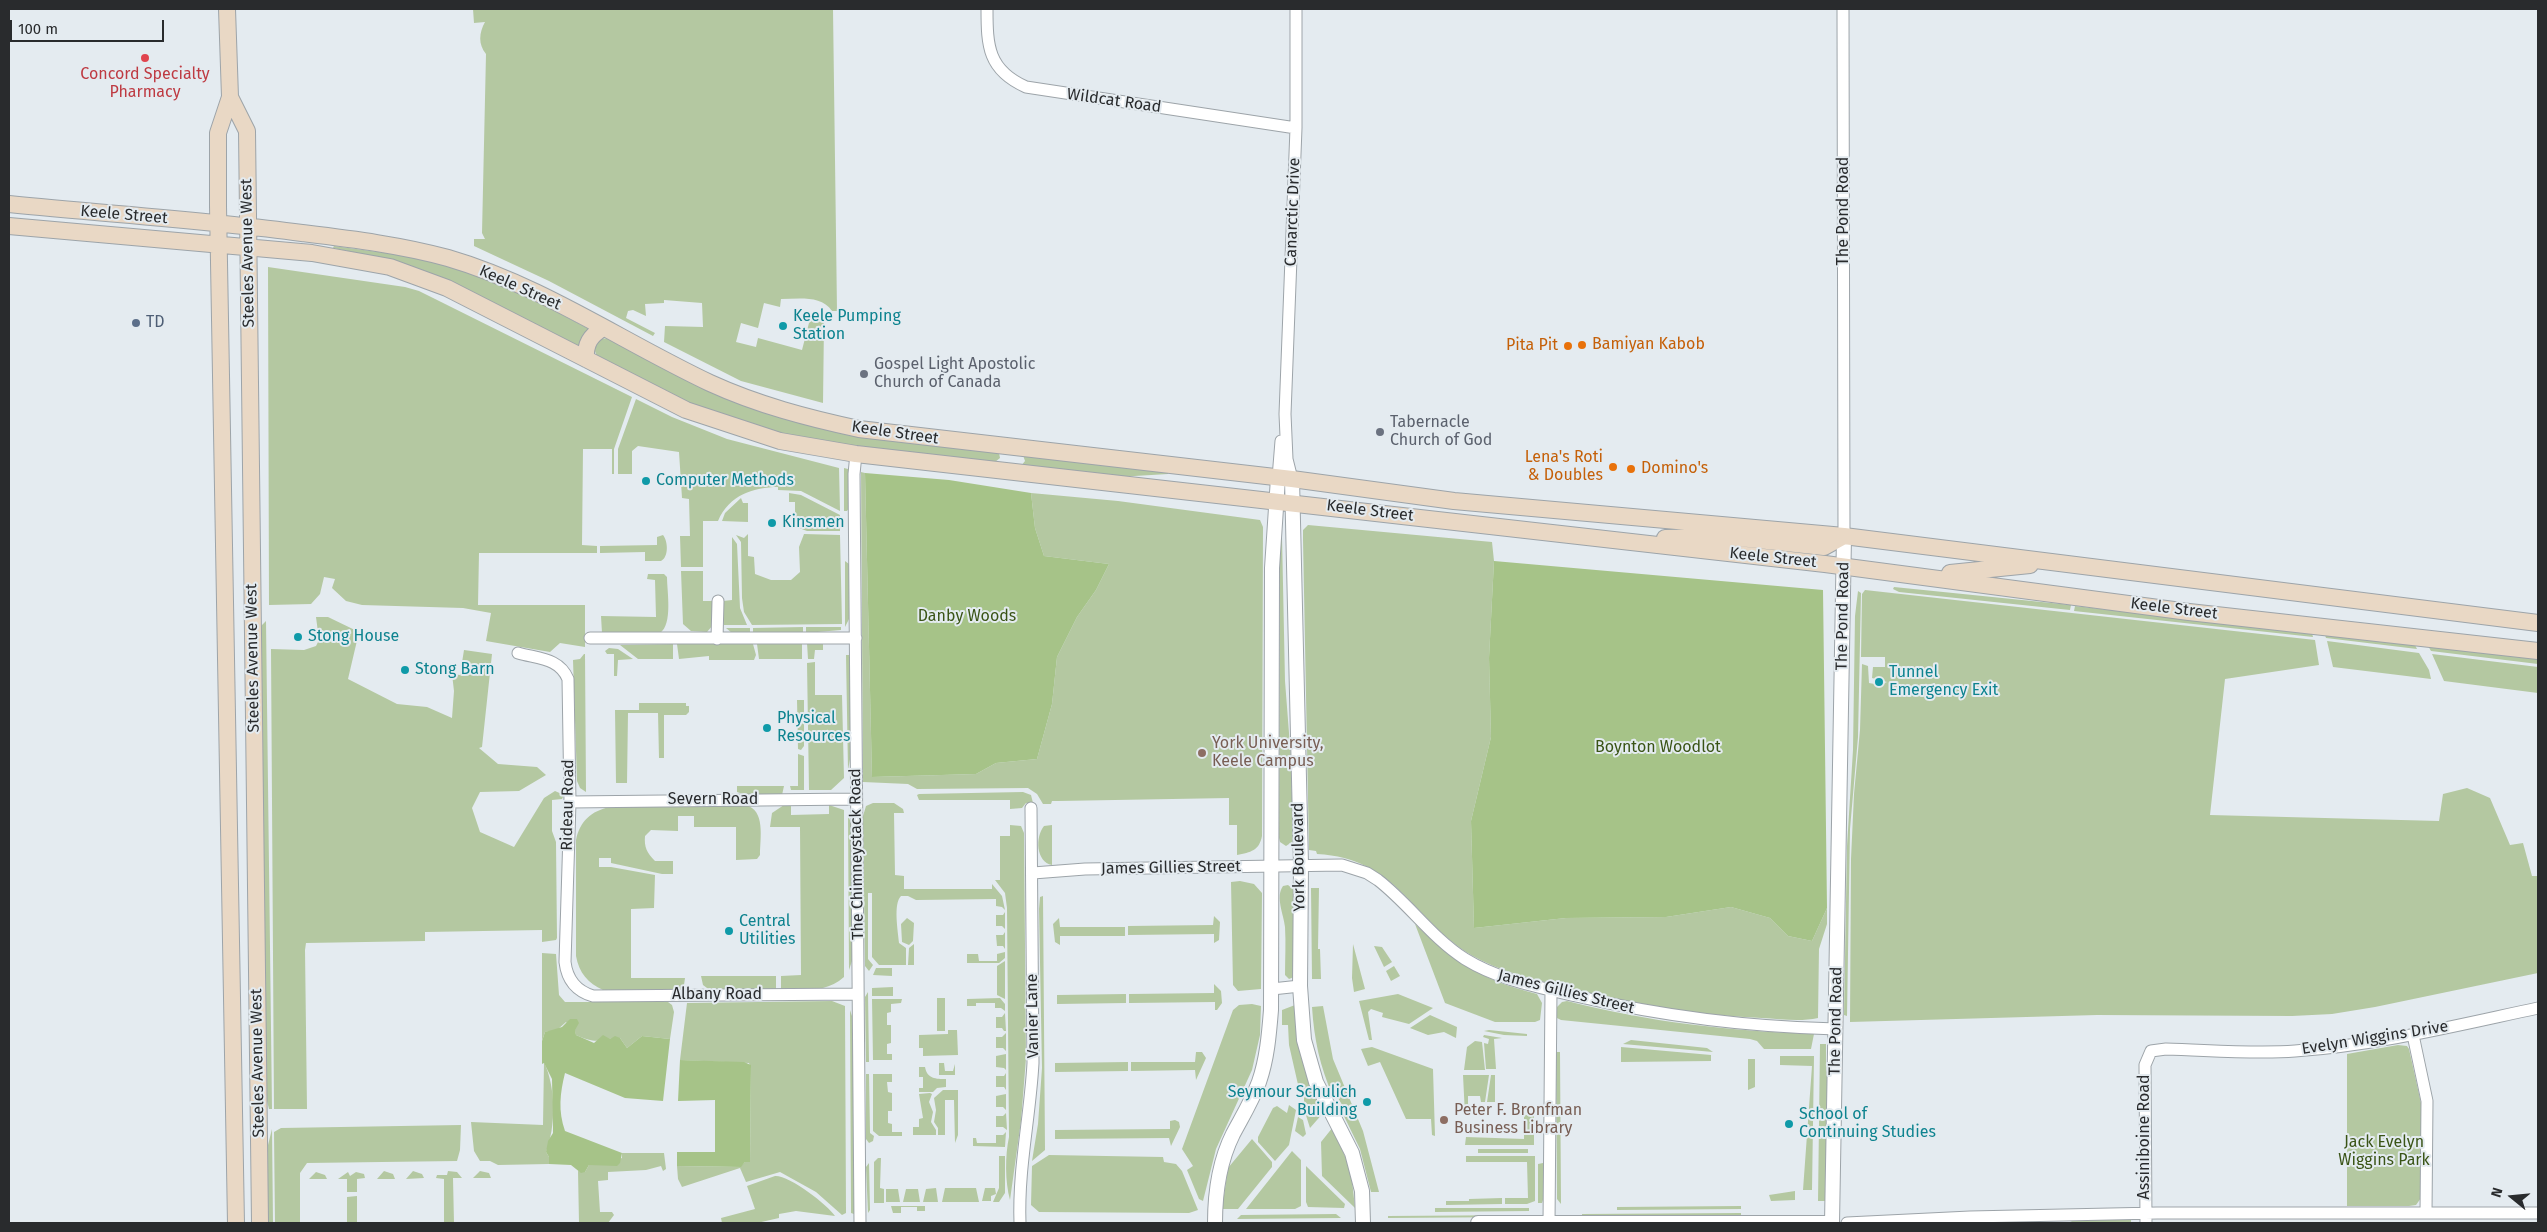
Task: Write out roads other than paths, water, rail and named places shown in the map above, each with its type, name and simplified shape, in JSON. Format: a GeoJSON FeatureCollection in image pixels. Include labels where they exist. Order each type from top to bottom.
{"type":"FeatureCollection","features":[{"type":"Feature","properties":{"kind":"main road","name":"Steeles Avenue West"},"geometry":{"type":"LineString","coordinates":[[227,9],[230,97],[218,133],[236,1223]]}},
{"type":"Feature","properties":{"kind":"main road","name":"Steeles Avenue West"},"geometry":{"type":"LineString","coordinates":[[230,97],[247,131],[260,1223]]}},
{"type":"Feature","properties":{"kind":"main road","name":"Keele Street"},"geometry":{"type":"LineString","coordinates":[[9,204],[101,214],[219,222],[346,238],[448,258],[537,294],[710,383],[750,400],[781,410],[859,429],[1285,479],[1454,501],[1844,536],[2538,623]]}},
{"type":"Feature","properties":{"kind":"main road","name":"Keele Street"},"geometry":{"type":"LineString","coordinates":[[9,226],[312,253],[390,267],[447,288],[658,397],[721,423],[780,441],[856,454],[1284,501],[1844,566],[2189,612],[2538,651]]}},
{"type":"Feature","properties":{"kind":"main road"},"geometry":{"type":"LineString","coordinates":[[586,359],[586,348],[590,339],[603,328]]}},
{"type":"Feature","properties":{"kind":"main road"},"geometry":{"type":"LineString","coordinates":[[1006,471],[1011,459],[1010,447]]}},
{"type":"Feature","properties":{"kind":"main road"},"geometry":{"type":"LineString","coordinates":[[1614,540],[1730,537],[1824,547],[1844,536]]}},
{"type":"Feature","properties":{"kind":"main road"},"geometry":{"type":"LineString","coordinates":[[1844,566],[1862,563],[1950,573],[2052,562]]}},
{"type":"Feature","properties":{"kind":"street","name":"Wildcat Road"},"geometry":{"type":"LineString","coordinates":[[987,9],[987,38],[996,64],[1014,82],[1026,87],[1296,128]]}},
{"type":"Feature","properties":{"kind":"street","name":"Canarctic Drive"},"geometry":{"type":"LineString","coordinates":[[1285,479],[1287,459],[1285,414],[1296,128],[1296,9]]}},
{"type":"Feature","properties":{"kind":"street","name":"The Pond Road"},"geometry":{"type":"LineString","coordinates":[[1832,1223],[1844,566],[1843,9]]}},
{"type":"Feature","properties":{"kind":"street","name":"The Chimneystack Road"},"geometry":{"type":"LineString","coordinates":[[856,454],[854,474],[860,1223]]}},
{"type":"Feature","properties":{"kind":"street","name":"York Boulevard"},"geometry":{"type":"LineString","coordinates":[[1285,479],[1284,501],[1300,865],[1300,986],[1304,1040],[1316,1082],[1352,1153],[1362,1191],[1362,1223]]}},
{"type":"Feature","properties":{"kind":"street","name":"York Boulevard"},"geometry":{"type":"LineString","coordinates":[[1215,1223],[1215,1201],[1219,1172],[1233,1134],[1250,1103],[1265,1061],[1272,989],[1272,568],[1284,501]]}},
{"type":"Feature","properties":{"kind":"street"},"geometry":{"type":"LineString","coordinates":[[717,639],[718,601]]}},
{"type":"Feature","properties":{"kind":"street"},"geometry":{"type":"LineString","coordinates":[[590,638],[856,638]]}},
{"type":"Feature","properties":{"kind":"street","name":"Rideau Road"},"geometry":{"type":"LineString","coordinates":[[518,653],[555,662],[564,669],[568,680],[570,802],[565,962],[568,975],[577,988]]}},
{"type":"Feature","properties":{"kind":"street","name":"Severn Road"},"geometry":{"type":"LineString","coordinates":[[570,802],[856,799]]}},
{"type":"Feature","properties":{"kind":"street","name":"Vanier Lane"},"geometry":{"type":"LineString","coordinates":[[1020,1223],[1021,1160],[1031,1097],[1033,1063],[1031,808]]}},
{"type":"Feature","properties":{"kind":"street","name":"James Gillies Street"},"geometry":{"type":"LineString","coordinates":[[1033,873],[1085,869],[1342,865],[1367,873],[1390,889],[1441,939],[1464,958],[1501,976],[1551,990],[1677,1017],[1718,1022],[1836,1029]]}},
{"type":"Feature","properties":{"kind":"street"},"geometry":{"type":"LineString","coordinates":[[1272,989],[1300,986]]}},
{"type":"Feature","properties":{"kind":"street","name":"Albany Road"},"geometry":{"type":"LineString","coordinates":[[577,988],[593,996],[858,994]]}},
{"type":"Feature","properties":{"kind":"street"},"geometry":{"type":"LineString","coordinates":[[1549,1223],[1551,990]]}},
{"type":"Feature","properties":{"kind":"street","name":"Evelyn Wiggins Drive"},"geometry":{"type":"LineString","coordinates":[[2151,1051],[2166,1049],[2293,1051],[2348,1046],[2413,1035],[2538,1008]]}},
{"type":"Feature","properties":{"kind":"street"},"geometry":{"type":"LineString","coordinates":[[2413,1035],[2427,1101],[2426,1213]]}},
{"type":"Feature","properties":{"kind":"street","name":"Assiniboine Road"},"geometry":{"type":"LineString","coordinates":[[2146,1218],[2145,1065],[2151,1051]]}},
{"type":"Feature","properties":{"kind":"street"},"geometry":{"type":"LineString","coordinates":[[1478,1223],[1846,1223],[2146,1218],[2361,1218],[2426,1213],[2493,1218],[2538,1213]]}},
{"type":"Feature","properties":{"kind":"place","name":"Concord Specialty Pharmacy"},"geometry":{"type":"Point","coordinates":[145,58]}},
{"type":"Feature","properties":{"kind":"place","name":"TD"},"geometry":{"type":"Point","coordinates":[136,323]}},
{"type":"Feature","properties":{"kind":"place","name":"Keele Pumping Station"},"geometry":{"type":"Point","coordinates":[783,326]}},
{"type":"Feature","properties":{"kind":"place","name":"Bamiyan Kabob"},"geometry":{"type":"Point","coordinates":[1582,345]}},
{"type":"Feature","properties":{"kind":"place","name":"Pita Pit"},"geometry":{"type":"Point","coordinates":[1568,346]}},
{"type":"Feature","properties":{"kind":"place","name":"Gospel Light Apostolic Church of Canada"},"geometry":{"type":"Point","coordinates":[864,374]}},
{"type":"Feature","properties":{"kind":"place","name":"Tabernacle Church of God"},"geometry":{"type":"Point","coordinates":[1380,432]}},
{"type":"Feature","properties":{"kind":"place","name":"Lena's Roti & Doubles"},"geometry":{"type":"Point","coordinates":[1613,467]}},
{"type":"Feature","properties":{"kind":"place","name":"Domino's"},"geometry":{"type":"Point","coordinates":[1631,469]}},
{"type":"Feature","properties":{"kind":"place","name":"Computer Methods"},"geometry":{"type":"Point","coordinates":[646,481]}},
{"type":"Feature","properties":{"kind":"place","name":"Kinsmen"},"geometry":{"type":"Point","coordinates":[772,523]}},
{"type":"Feature","properties":{"kind":"place","name":"Stong House"},"geometry":{"type":"Point","coordinates":[298,637]}},
{"type":"Feature","properties":{"kind":"place","name":"Stong Barn"},"geometry":{"type":"Point","coordinates":[405,670]}},
{"type":"Feature","properties":{"kind":"place","name":"Tunnel Emergency Exit"},"geometry":{"type":"Point","coordinates":[1879,682]}},
{"type":"Feature","properties":{"kind":"place","name":"Physical Resources"},"geometry":{"type":"Point","coordinates":[767,728]}},
{"type":"Feature","properties":{"kind":"place","name":"York University, Keele Campus"},"geometry":{"type":"Point","coordinates":[1202,753]}},
{"type":"Feature","properties":{"kind":"place","name":"Central Utilities"},"geometry":{"type":"Point","coordinates":[729,931]}},
{"type":"Feature","properties":{"kind":"place","name":"Seymour Schulich Building"},"geometry":{"type":"Point","coordinates":[1367,1102]}},
{"type":"Feature","properties":{"kind":"place","name":"Peter F. Bronfman Business Library"},"geometry":{"type":"Point","coordinates":[1444,1120]}},
{"type":"Feature","properties":{"kind":"place","name":"School of Continuing Studies"},"geometry":{"type":"Point","coordinates":[1789,1124]}},
{"type":"Feature","properties":{"kind":"park label","name":"Danby Woods"},"geometry":{"type":"Point","coordinates":[967,617]}},
{"type":"Feature","properties":{"kind":"park label","name":"Boynton Woodlot"},"geometry":{"type":"Point","coordinates":[1658,748]}},
{"type":"Feature","properties":{"kind":"park label","name":"Jack Evelyn Wiggins Park"},"geometry":{"type":"Point","coordinates":[2384,1152]}}]}
